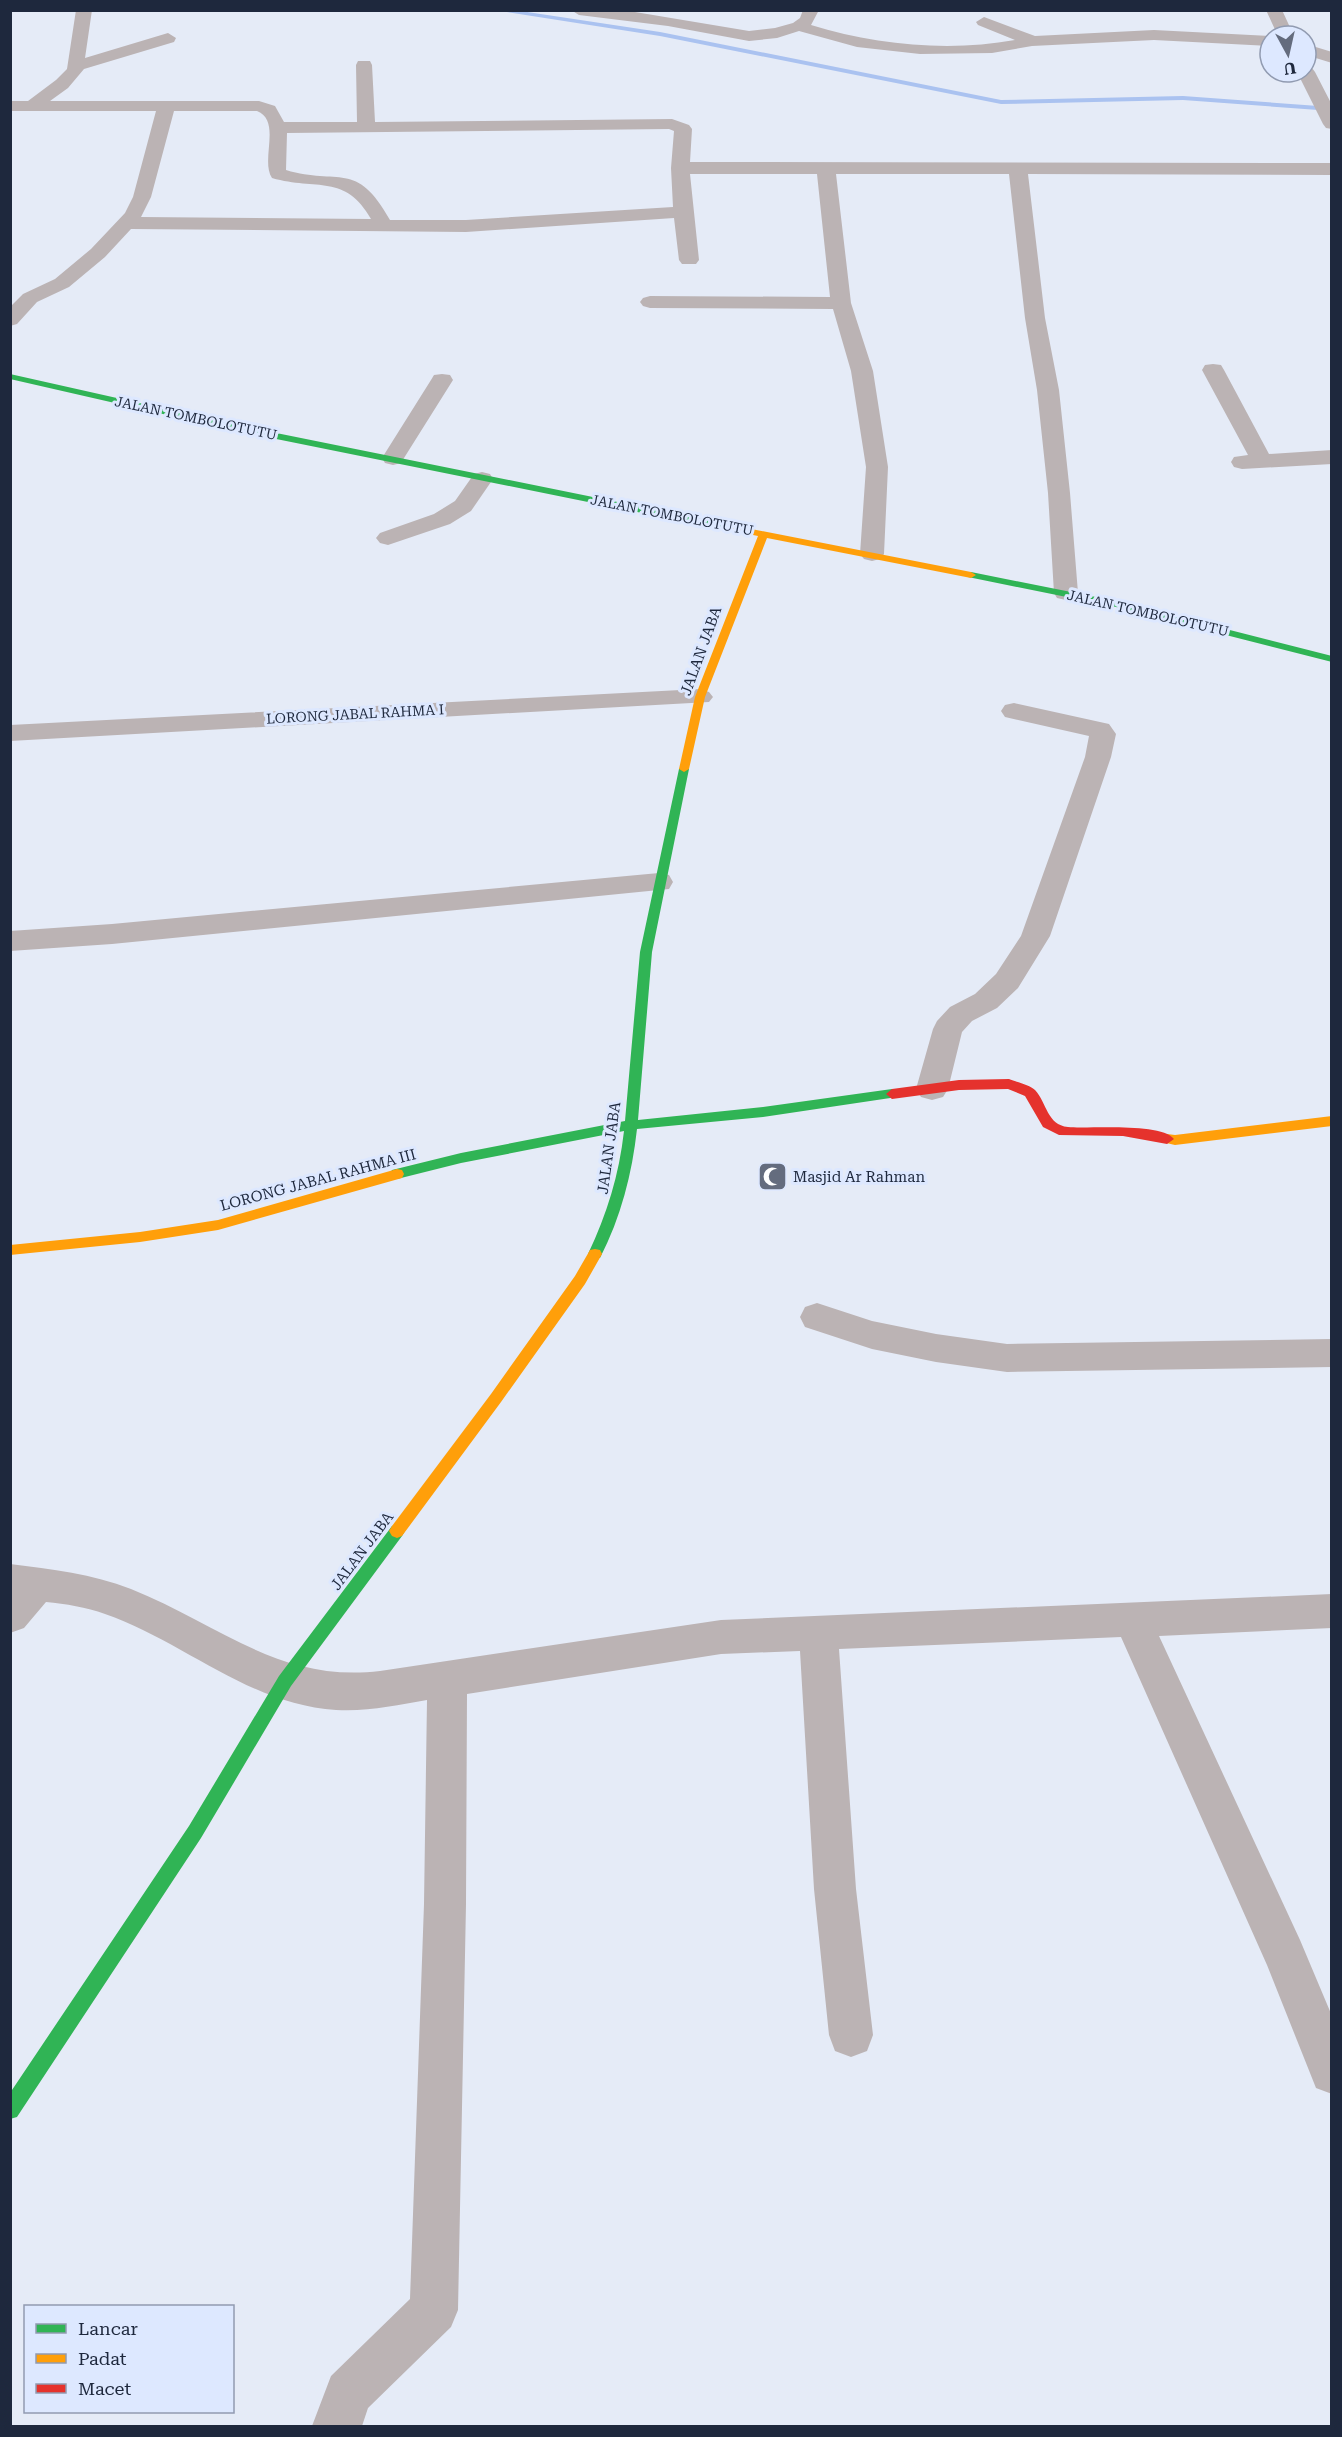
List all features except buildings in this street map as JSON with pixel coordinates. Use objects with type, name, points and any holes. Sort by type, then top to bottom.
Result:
[{"type":"street","points":[[33,105],[62,84],[78,65],[84,10]]},
{"type":"street","points":[[579,10],[668,21],[748,36],[777,33],[799,27],[807,20],[811,10]]},
{"type":"street","points":[[1274,10],[1280,24]]},
{"type":"street","points":[[991,24],[1033,41]]},
{"type":"street","points":[[799,27],[857,42],[946,49],[1010,46],[1033,41],[1154,35],[1258,40]]},
{"type":"street","points":[[78,65],[136,50],[168,38]]},
{"type":"street","points":[[364,65],[366,126]]},
{"type":"street","points":[[1313,84],[1332,124]]},
{"type":"street","points":[[10,106],[265,108],[269,110],[278,126],[277,171],[279,174],[273,224]]},
{"type":"street","points":[[10,320],[30,298],[62,283],[98,254],[137,209],[166,107]]},
{"type":"street","points":[[278,126],[292,128],[672,124],[683,129],[680,168],[689,260]]},
{"type":"street","points":[[680,168],[1332,169]]},
{"type":"street","points":[[1018,168],[1035,318],[1048,390],[1059,493],[1066,594]]},
{"type":"street","points":[[826,169],[841,303],[861,371],[877,467],[872,554]]},
{"type":"street","points":[[279,174],[333,182],[359,190],[384,225]]},
{"type":"street","points":[[126,223],[509,225],[683,212]]},
{"type":"street","points":[[650,302],[841,303]]},
{"type":"street","points":[[1213,370],[1252,461],[1332,456]]},
{"type":"street","name":"JALAN TOMBOLOTUTU","points":[[10,376],[237,428],[393,458],[482,479],[1066,594],[1172,617],[1332,659]]},
{"type":"street","points":[[393,458],[442,380]]},
{"type":"street","points":[[388,538],[442,519],[463,506],[482,479]]},
{"type":"street","name":"JALAN JABA","points":[[10,2110],[195,1833],[285,1682],[496,1398],[580,1281],[602,1242],[617,1205],[631,1125],[646,952],[700,697],[764,533]]},
{"type":"street","name":"LORONG JABAL RAHMA I","points":[[10,733],[700,697]]},
{"type":"street","points":[[932,1089],[948,1029],[961,1014],[986,1001],[1007,981],[1035,936],[1098,757],[1103,734],[1100,730],[1014,711]]},
{"type":"street","points":[[10,941],[147,931],[659,882]]},
{"type":"street","name":"LORONG JABAL RAHMA III","points":[[10,1250],[154,1236],[216,1225],[261,1215],[349,1187],[460,1158],[631,1125],[774,1110],[932,1089],[1009,1084],[1019,1086],[1030,1093],[1048,1124],[1064,1132],[1123,1131],[1175,1140],[1332,1121]]},
{"type":"street","points":[[817,1317],[872,1335],[936,1348],[1007,1358],[1332,1353]]},
{"type":"street","points":[[10,1616],[24,1583],[80,1590],[117,1601],[285,1682],[322,1690],[341,1691],[447,1679],[631,1649],[709,1639],[818,1632],[1332,1611]]},
{"type":"street","points":[[1132,1619],[1285,1955],[1332,2072]]},
{"type":"street","points":[[818,1632],[835,1889],[851,2036]]},
{"type":"street","points":[[338,2427],[348,2393],[434,2310],[445,1904],[447,1679]]},
{"type":"waterway","points":[[497,10],[660,34],[1001,102],[1183,98],[1332,109]]},
{"type":"traffic: fast","points":[[10,376],[237,428],[736,529]]},
{"type":"traffic: fast","points":[[971,575],[1116,604],[1332,659]]},
{"type":"traffic: fast","points":[[595,1254],[610,1221],[629,1147],[646,952],[684,769]]},
{"type":"traffic: fast","points":[[397,1174],[461,1158],[631,1125],[763,1112],[892,1094]]},
{"type":"traffic: fast","points":[[10,2110],[195,1832],[285,1681],[397,1531]]},
{"type":"traffic: slow","points":[[736,529],[971,575]]},
{"type":"traffic: slow","points":[[684,769],[700,697],[764,533]]},
{"type":"traffic: slow","points":[[1167,1139],[1175,1140],[1332,1121]]},
{"type":"traffic: slow","points":[[10,1250],[140,1237],[218,1225],[397,1174]]},
{"type":"traffic: slow","points":[[397,1531],[496,1398],[580,1280],[595,1254]]},
{"type":"traffic: jam","points":[[892,1094],[959,1085],[1009,1084],[1030,1093],[1048,1124],[1064,1132],[1123,1131],[1167,1139]]},
{"type":"place","name":"Masjid Ar Rahman","points":[[772,1177]]}]
